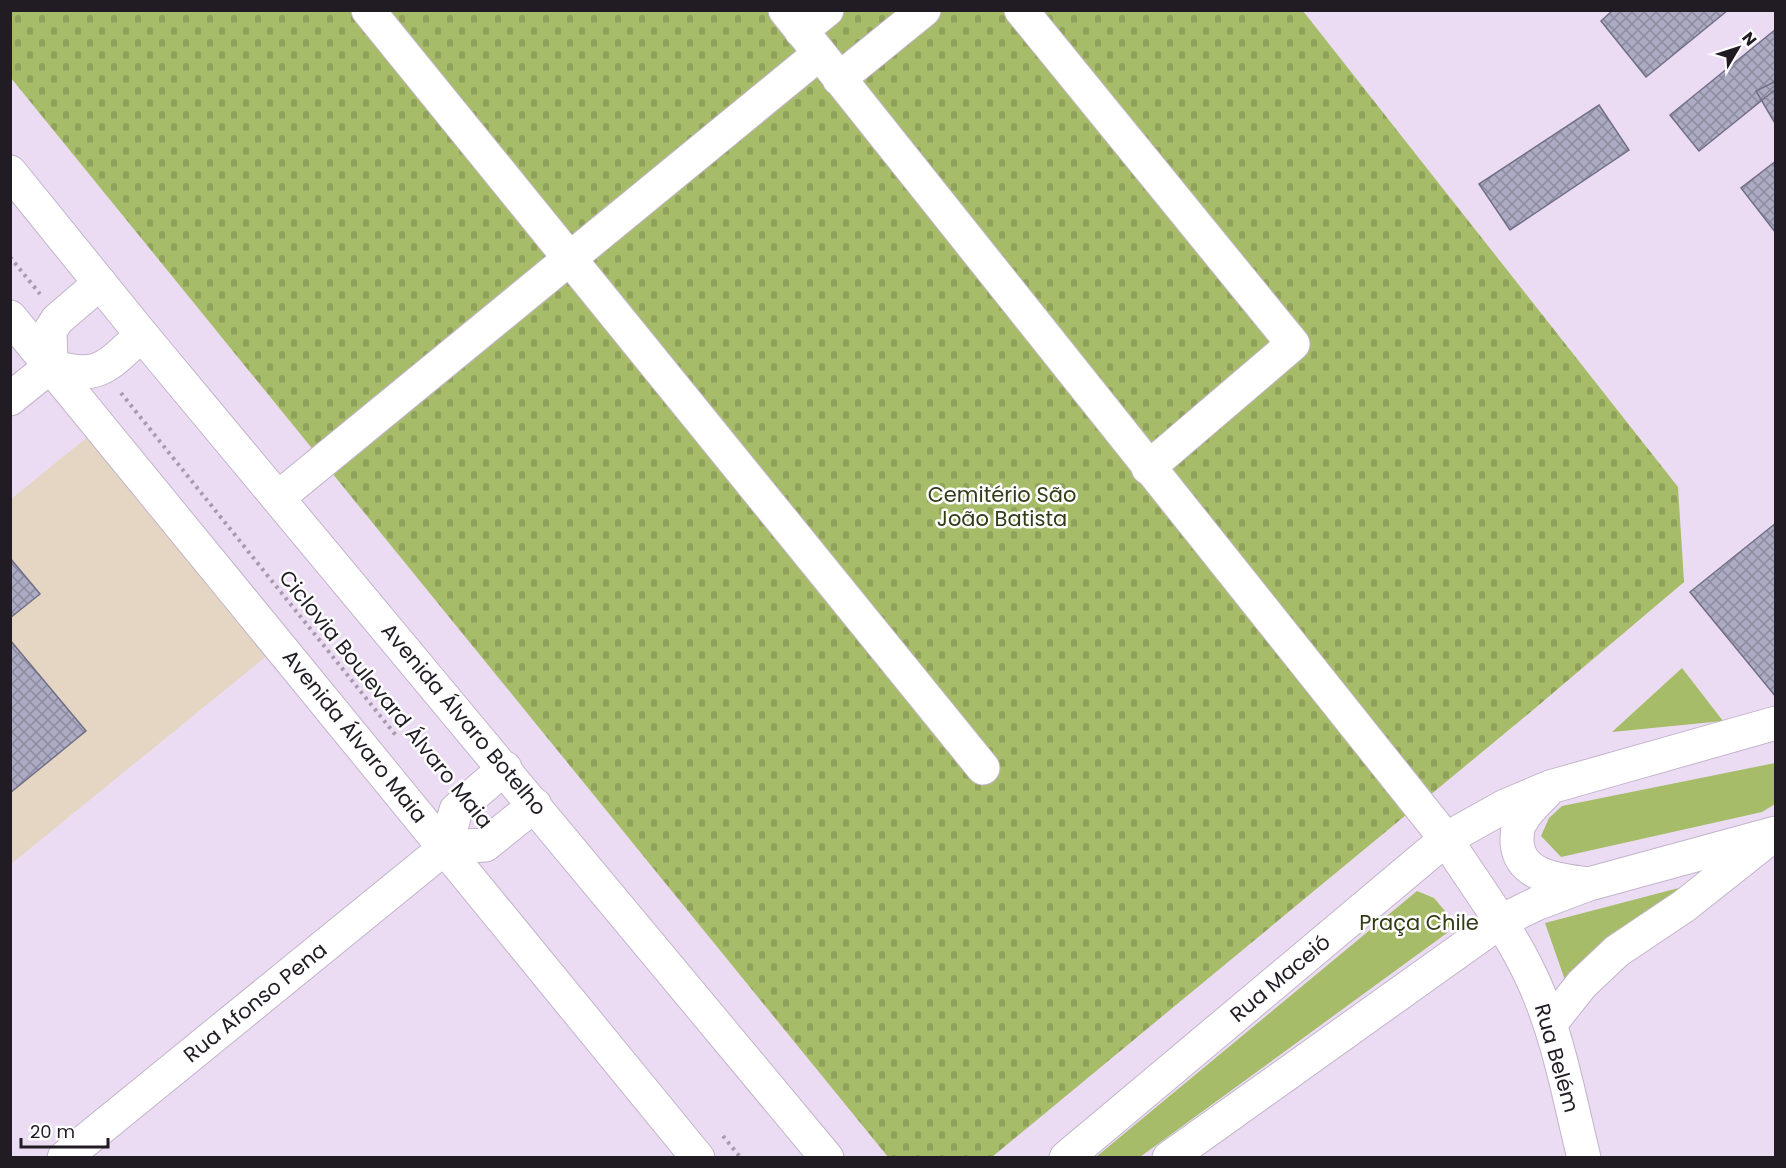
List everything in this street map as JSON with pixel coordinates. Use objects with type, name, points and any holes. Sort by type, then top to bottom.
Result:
[{"type":"main road","points":[[368,10],[983,768]]},
{"type":"main road","points":[[279,497],[570,258],[801,32],[827,10]]},
{"type":"main road","points":[[839,79],[924,10]]},
{"type":"main road","points":[[1021,10],[1293,344],[1148,468]]},
{"type":"main road","name":"Rua Belém","points":[[801,32],[1446,839],[1501,921],[1531,976],[1551,1023],[1584,1158]]},
{"type":"main road","points":[[10,172],[100,283],[59,317],[50,332],[51,366]]},
{"type":"main road","name":"Avenida Álvaro Botelho","points":[[100,283],[827,1158]]},
{"type":"main road","name":"Avenida Álvaro Maia","points":[[10,316],[698,1158]]},
{"type":"main road","points":[[51,366],[84,374],[101,369],[142,334]]},
{"type":"main road","points":[[10,399],[51,366]]},
{"type":"main road","name":"Rua Maceió","points":[[1066,1158],[1446,839],[1505,806],[1550,787],[1776,723]]},
{"type":"main road","points":[[505,768],[456,810],[446,848],[485,845],[536,805]]},
{"type":"main road","points":[[1550,787],[1521,821],[1517,834],[1518,852],[1530,868],[1545,877],[1588,884]]},
{"type":"main road","points":[[1169,1158],[1501,921],[1536,904],[1588,884],[1773,835]]},
{"type":"main road","points":[[1551,1023],[1582,984],[1617,951],[1684,906],[1773,835]]},
{"type":"main road","name":"Rua Afonso Pena","points":[[64,1158],[446,848]]},
{"type":"path","points":[[10,257],[59,317]]},
{"type":"path","name":"Ciclovia Boulevard Álvaro Maia","points":[[101,369],[405,747]]},
{"type":"path","points":[[718,1130],[741,1158]]},
{"type":"shaded area","points":[[90,435],[268,655],[11,864],[11,499]]},
{"type":"green space","name":"Cemitério São João Batista","points":[[10,11],[1303,11],[1678,487],[1684,582],[1527,715],[992,1157],[888,1157],[11,78]]},
{"type":"green space","points":[[1682,668],[1723,721],[1612,732]]},
{"type":"green space","points":[[1775,763],[1775,804],[1762,812],[1561,857],[1541,836],[1549,818],[1562,806]]},
{"type":"green space","points":[[1694,884],[1566,983],[1545,923]]},
{"type":"green space","name":"Praça Chile","points":[[1417,891],[1434,898],[1451,918],[1447,933],[1140,1157],[1096,1157]]},
{"type":"building","points":[[1613,10],[1728,10],[1646,77],[1601,21]]},
{"type":"building","points":[[1776,29],[1776,89],[1699,151],[1670,115]]},
{"type":"building","points":[[1776,81],[1776,125],[1756,91]]},
{"type":"building","points":[[1599,105],[1629,150],[1510,230],[1479,184]]},
{"type":"building","points":[[1776,161],[1776,233],[1741,188]]},
{"type":"building","points":[[1776,523],[1776,697],[1690,592]]},
{"type":"building","points":[[10,558],[40,594],[10,618]]},
{"type":"building","points":[[10,640],[86,731],[10,793]]}]
